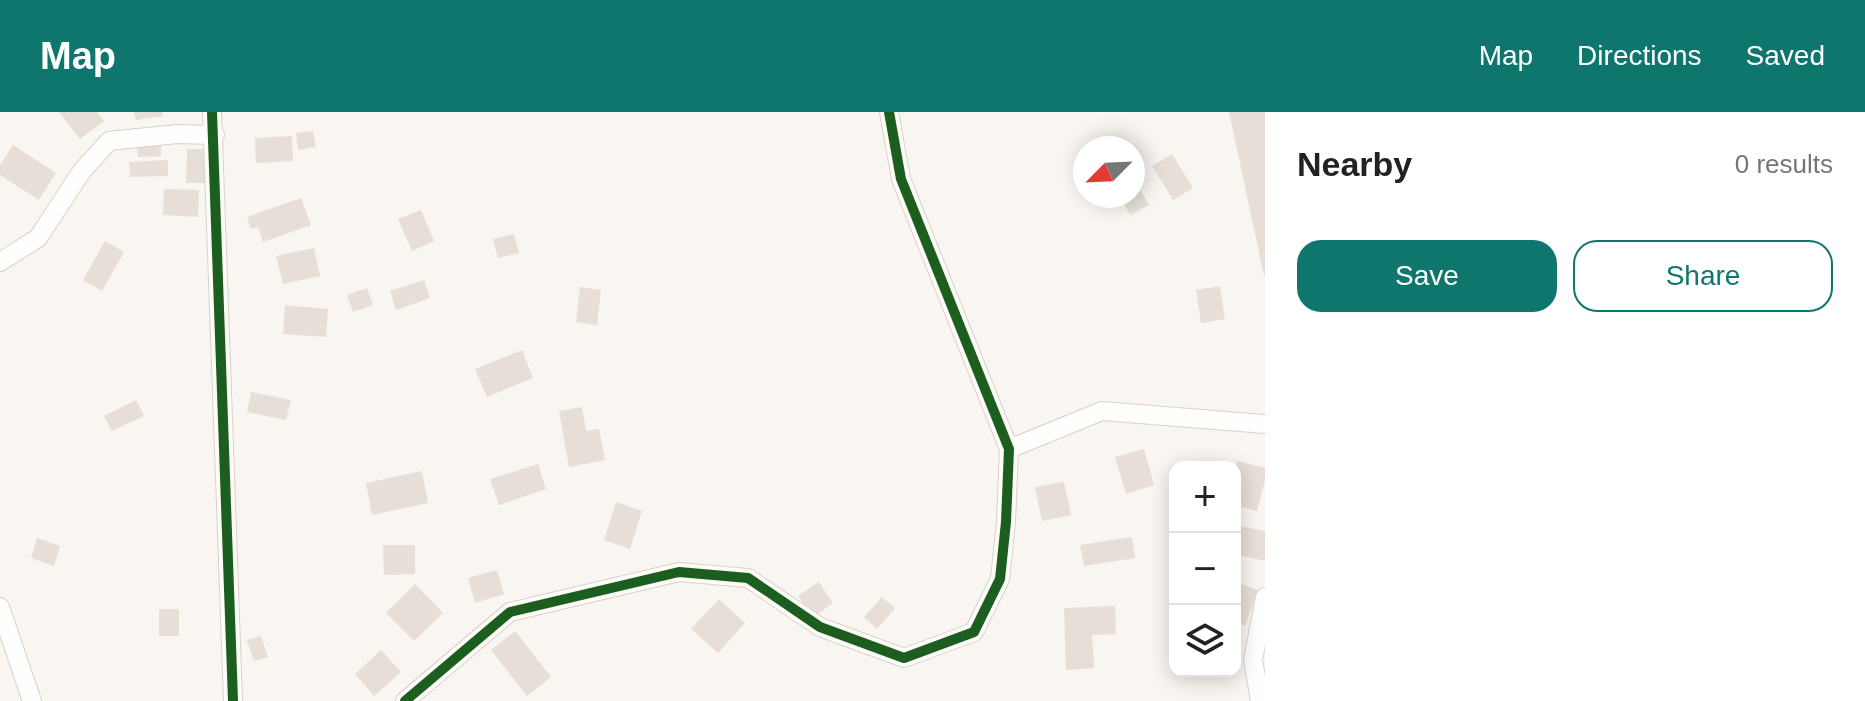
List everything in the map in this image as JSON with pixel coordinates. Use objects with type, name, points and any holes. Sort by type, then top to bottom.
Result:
[{"type":"street","points":[[212,112],[233,701]]},
{"type":"street","points":[[405,701],[510,612],[679,572],[748,578],[820,627],[904,658],[974,632],[1000,579],[1009,449],[901,179],[889,112]]},
{"type":"street","points":[[0,262],[38,238],[82,171],[109,141],[177,134],[215,135]]},
{"type":"street","points":[[1009,449],[1102,411],[1265,424]]},
{"type":"street","points":[[1260,701],[1253,660],[1265,597]]},
{"type":"street","points":[[0,607],[32,701]]},
{"type":"building","points":[[59,112],[97,112],[104,121],[80,139]]},
{"type":"building","points":[[134,112],[162,112],[163,116],[136,120]]},
{"type":"building","points":[[1229,112],[1265,112],[1265,276],[1264,276]]},
{"type":"building","points":[[313,131],[316,147],[298,150],[296,133]]},
{"type":"building","points":[[292,136],[293,161],[256,163],[255,138]]},
{"type":"building","points":[[161,144],[161,156],[138,157],[137,145]]},
{"type":"building","points":[[13,145],[56,173],[39,200],[0,175],[0,165]]},
{"type":"building","points":[[187,149],[206,149],[205,183],[186,183]]},
{"type":"building","points":[[1172,154],[1193,188],[1173,200],[1152,166]]},
{"type":"building","points":[[168,160],[168,176],[130,177],[129,162]]},
{"type":"building","points":[[164,189],[199,190],[198,217],[163,215]]},
{"type":"building","points":[[301,198],[311,225],[263,242],[258,227],[251,229],[247,217]]},
{"type":"building","points":[[1126,208],[1143,208],[1130,215]]},
{"type":"building","points":[[421,210],[434,241],[412,251],[398,219]]},
{"type":"building","points":[[514,234],[519,253],[498,258],[493,239]]},
{"type":"building","points":[[105,241],[124,252],[102,291],[83,280]]},
{"type":"building","points":[[314,248],[320,276],[283,284],[276,256]]},
{"type":"building","points":[[424,280],[430,298],[396,310],[390,291]]},
{"type":"building","points":[[1220,286],[1225,319],[1201,323],[1196,290]]},
{"type":"building","points":[[580,287],[601,290],[597,325],[576,322]]},
{"type":"building","points":[[367,288],[373,305],[353,312],[347,295]]},
{"type":"building","points":[[285,305],[328,309],[326,337],[283,334]]},
{"type":"building","points":[[522,350],[533,378],[487,397],[475,369]]},
{"type":"building","points":[[251,392],[291,400],[286,420],[247,412]]},
{"type":"building","points":[[136,400],[144,416],[112,431],[104,416]]},
{"type":"building","points":[[582,407],[586,431],[599,429],[605,460],[569,467],[559,411]]},
{"type":"building","points":[[1144,449],[1154,485],[1126,494],[1115,457]]},
{"type":"building","points":[[1241,462],[1265,468],[1257,511],[1241,507]]},
{"type":"building","points":[[538,464],[546,489],[499,505],[490,479]]},
{"type":"building","points":[[422,471],[428,503],[372,515],[366,483]]},
{"type":"building","points":[[1064,482],[1071,515],[1042,521],[1035,487]]},
{"type":"building","points":[[616,502],[642,511],[630,549],[604,540]]},
{"type":"building","points":[[1241,526],[1265,531],[1265,561],[1241,555]]},
{"type":"building","points":[[1132,537],[1135,558],[1084,566],[1080,545]]},
{"type":"building","points":[[37,538],[60,546],[54,566],[31,558]]},
{"type":"building","points":[[383,545],[415,545],[415,574],[384,575]]},
{"type":"building","points":[[497,570],[504,594],[475,603],[468,578]]},
{"type":"building","points":[[819,582],[833,603],[812,618],[798,596]]},
{"type":"building","points":[[415,584],[443,613],[414,641],[386,613]]},
{"type":"building","points":[[1241,584],[1258,590],[1245,626],[1241,624]]},
{"type":"building","points":[[882,597],[895,608],[877,629],[864,617]]},
{"type":"building","points":[[719,599],[745,623],[718,653],[691,629]]},
{"type":"building","points":[[1115,606],[1116,634],[1092,635],[1094,668],[1066,670],[1064,608]]},
{"type":"building","points":[[159,609],[179,609],[179,636],[159,636]]},
{"type":"building","points":[[515,631],[551,677],[527,696],[491,650]]},
{"type":"building","points":[[261,636],[268,657],[254,661],[247,640]]},
{"type":"building","points":[[381,650],[401,672],[374,696],[355,674]]},
{"type":"cycle path","points":[[212,112],[233,701]]},
{"type":"cycle path","points":[[405,701],[510,612],[679,572],[748,578],[820,627],[904,658],[974,632],[1000,579],[1009,449],[901,179],[889,112]]}]
